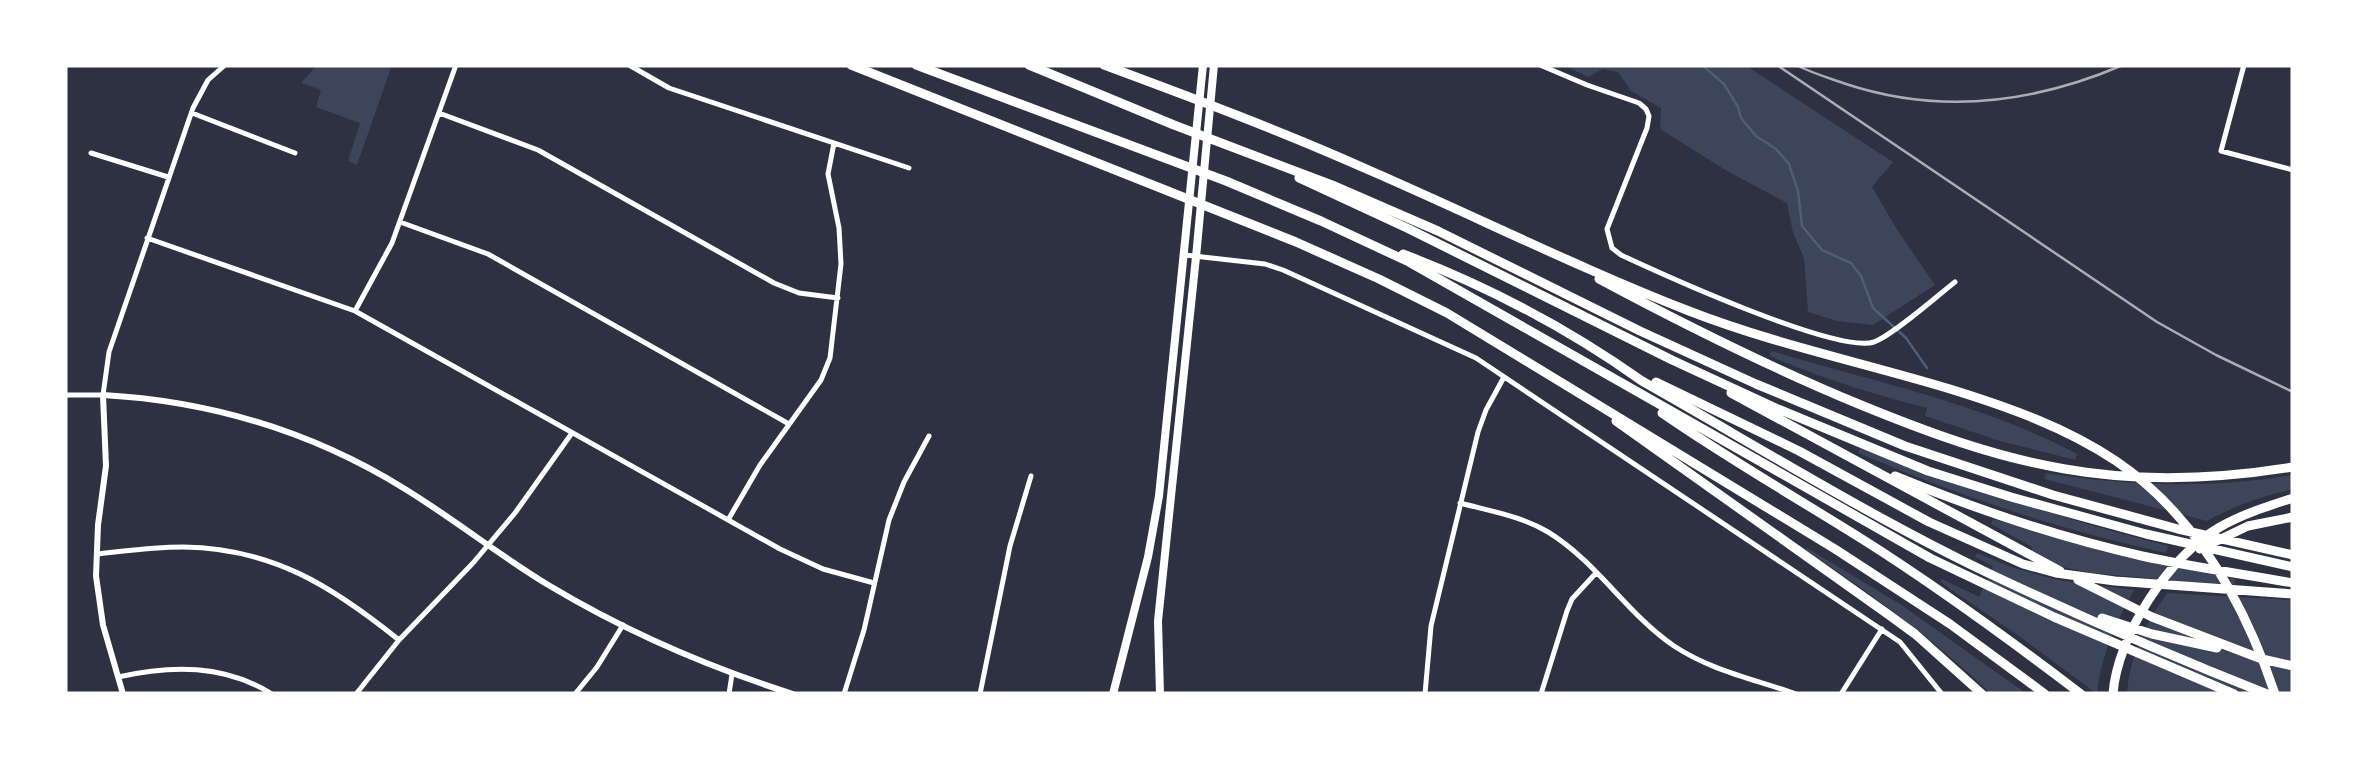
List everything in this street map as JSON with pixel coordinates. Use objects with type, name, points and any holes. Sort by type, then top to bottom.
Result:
[{"type":"highway","points":[[851,65],[1296,242],[1447,313],[1892,586],[2045,694]]},
{"type":"highway","points":[[916,65],[1226,181],[1473,283],[1622,366],[1814,459],[1929,522],[2023,564],[2115,582],[2293,594]]},
{"type":"highway","points":[[1030,65],[1438,231],[1739,377],[1905,446],[2053,495],[2293,556]]},
{"type":"highway","points":[[1104,65],[1369,170],[1691,312],[1962,393],[2026,414],[2083,440],[2151,489],[2215,564],[2252,631],[2276,694]]},
{"type":"highway","points":[[1228,146],[1672,360],[1928,471],[2146,534],[2293,567]]},
{"type":"highway","points":[[1322,221],[1409,262],[1982,585],[2234,694]]},
{"type":"highway","points":[[1553,254],[1687,326],[1780,370],[1912,426],[1997,454],[2068,470],[2144,476],[2210,476],[2293,467]]},
{"type":"highway","points":[[1672,360],[1841,454],[2152,617],[2260,658]]},
{"type":"highway","points":[[1622,366],[1806,476],[1990,573],[2267,694]]},
{"type":"highway","points":[[1549,373],[1915,634],[1982,694]]},
{"type":"highway","points":[[1610,377],[1717,451],[1930,584],[2080,694]]},
{"type":"highway","points":[[1841,454],[1930,491],[2062,534],[2144,556],[2293,583]]},
{"type":"highway","points":[[2112,694],[2129,632],[2145,604],[2192,548],[2216,529],[2249,512],[2293,498]]},
{"type":"highway","points":[[2168,576],[2200,548],[2262,522],[2293,517]]},
{"type":"highway","points":[[2050,601],[2152,634],[2293,666]]},
{"type":"main road","points":[[1113,694],[1156,515],[1203,65]]},
{"type":"main road","points":[[1160,694],[1158,621],[1214,65]]},
{"type":"street","points":[[123,694],[103,625],[96,576],[106,466],[103,395],[110,352],[168,177],[202,88],[225,65]]},
{"type":"street","points":[[355,311],[392,243],[456,65]]},
{"type":"street","points":[[629,65],[668,88],[909,168]]},
{"type":"street","points":[[1540,65],[1646,109],[1647,128],[1607,229],[1612,248],[1622,255],[1705,293],[1850,342],[1872,342],[1888,333],[1954,282]]},
{"type":"street","points":[[2244,65],[2221,150],[2293,170]]},
{"type":"street","points":[[192,113],[295,152]]},
{"type":"street","points":[[439,113],[538,150],[774,283],[799,293],[838,298]]},
{"type":"street","points":[[728,520],[760,465],[828,366],[841,243],[828,174],[834,143]]},
{"type":"street","points":[[91,152],[168,177]]},
{"type":"street","points":[[400,222],[488,254],[789,424]]},
{"type":"street","points":[[148,238],[355,311],[804,562],[874,582]]},
{"type":"street","points":[[1185,256],[1264,264],[1283,270],[1462,350],[1882,630],[1906,648],[1942,694]]},
{"type":"street","points":[[1425,694],[1431,626],[1460,503],[1478,432],[1504,377]]},
{"type":"street","points":[[65,395],[172,402],[223,412],[305,438],[374,470],[552,588],[622,626],[732,674],[793,694]]},
{"type":"street","points":[[356,694],[399,640],[488,546],[572,433]]},
{"type":"street","points":[[844,694],[896,500],[929,436]]},
{"type":"street","points":[[980,694],[1010,546],[1031,476]]},
{"type":"street","points":[[1460,503],[1531,524],[1562,542],[1637,616],[1674,646],[1712,667],[1796,694]]},
{"type":"street","points":[[96,554],[199,548],[264,560],[294,570],[344,597],[399,640]]},
{"type":"street","points":[[1541,694],[1566,611],[1596,573]]},
{"type":"street","points":[[575,694],[598,667],[622,626]]},
{"type":"street","points":[[1841,694],[1882,630]]},
{"type":"street","points":[[118,677],[166,668],[194,668],[248,681],[272,694]]},
{"type":"street","points":[[728,694],[732,674]]},
{"type":"shaded area","points":[[317,65],[392,65],[357,165],[348,161],[360,123],[316,107],[321,90],[301,83]]},
{"type":"shaded area","points":[[1564,65],[1745,65],[1893,162],[1872,187],[1935,285],[1873,325],[1837,321],[1808,312],[1804,258],[1793,233],[1787,203],[1660,129],[1661,108],[1631,91],[1618,72],[1603,69],[1588,77]]},
{"type":"shaded area","points":[[1771,351],[2003,421],[2077,454],[2075,460],[1925,416],[1927,408],[1808,371],[1770,356]]},
{"type":"shaded area","points":[[1860,448],[2013,502],[2168,546],[2166,553],[2049,523],[1934,484],[1858,453]]},
{"type":"shaded area","points":[[2046,473],[2170,484],[2293,475],[2293,489],[2248,502],[2207,521],[2044,479]]},
{"type":"shaded area","points":[[1993,519],[2108,553],[2235,579],[2234,586],[2091,573],[2030,560],[2032,547],[1991,524]]},
{"type":"shaded area","points":[[1807,548],[1900,604],[2027,694],[1991,694],[1925,636]]},
{"type":"shaded area","points":[[1977,553],[2058,580],[2134,590],[2110,640],[2097,694],[1940,582],[1942,579],[1979,597],[1993,566],[1975,557]]},
{"type":"shaded area","points":[[2167,593],[2293,600],[2293,694],[2127,694],[2140,641]]},
{"type":"waterway","points":[[1702,65],[1724,84],[1741,118],[1756,136],[1776,149],[1789,164],[1798,191],[1802,226],[1822,250],[1851,263],[1861,276],[1873,308],[1906,338],[1927,368]]},
{"type":"railway","points":[[1777,65],[2157,322],[2293,392]]},
{"type":"railway","points":[[1796,65],[1881,94],[1951,102],[2021,96],[2123,65]]}]
